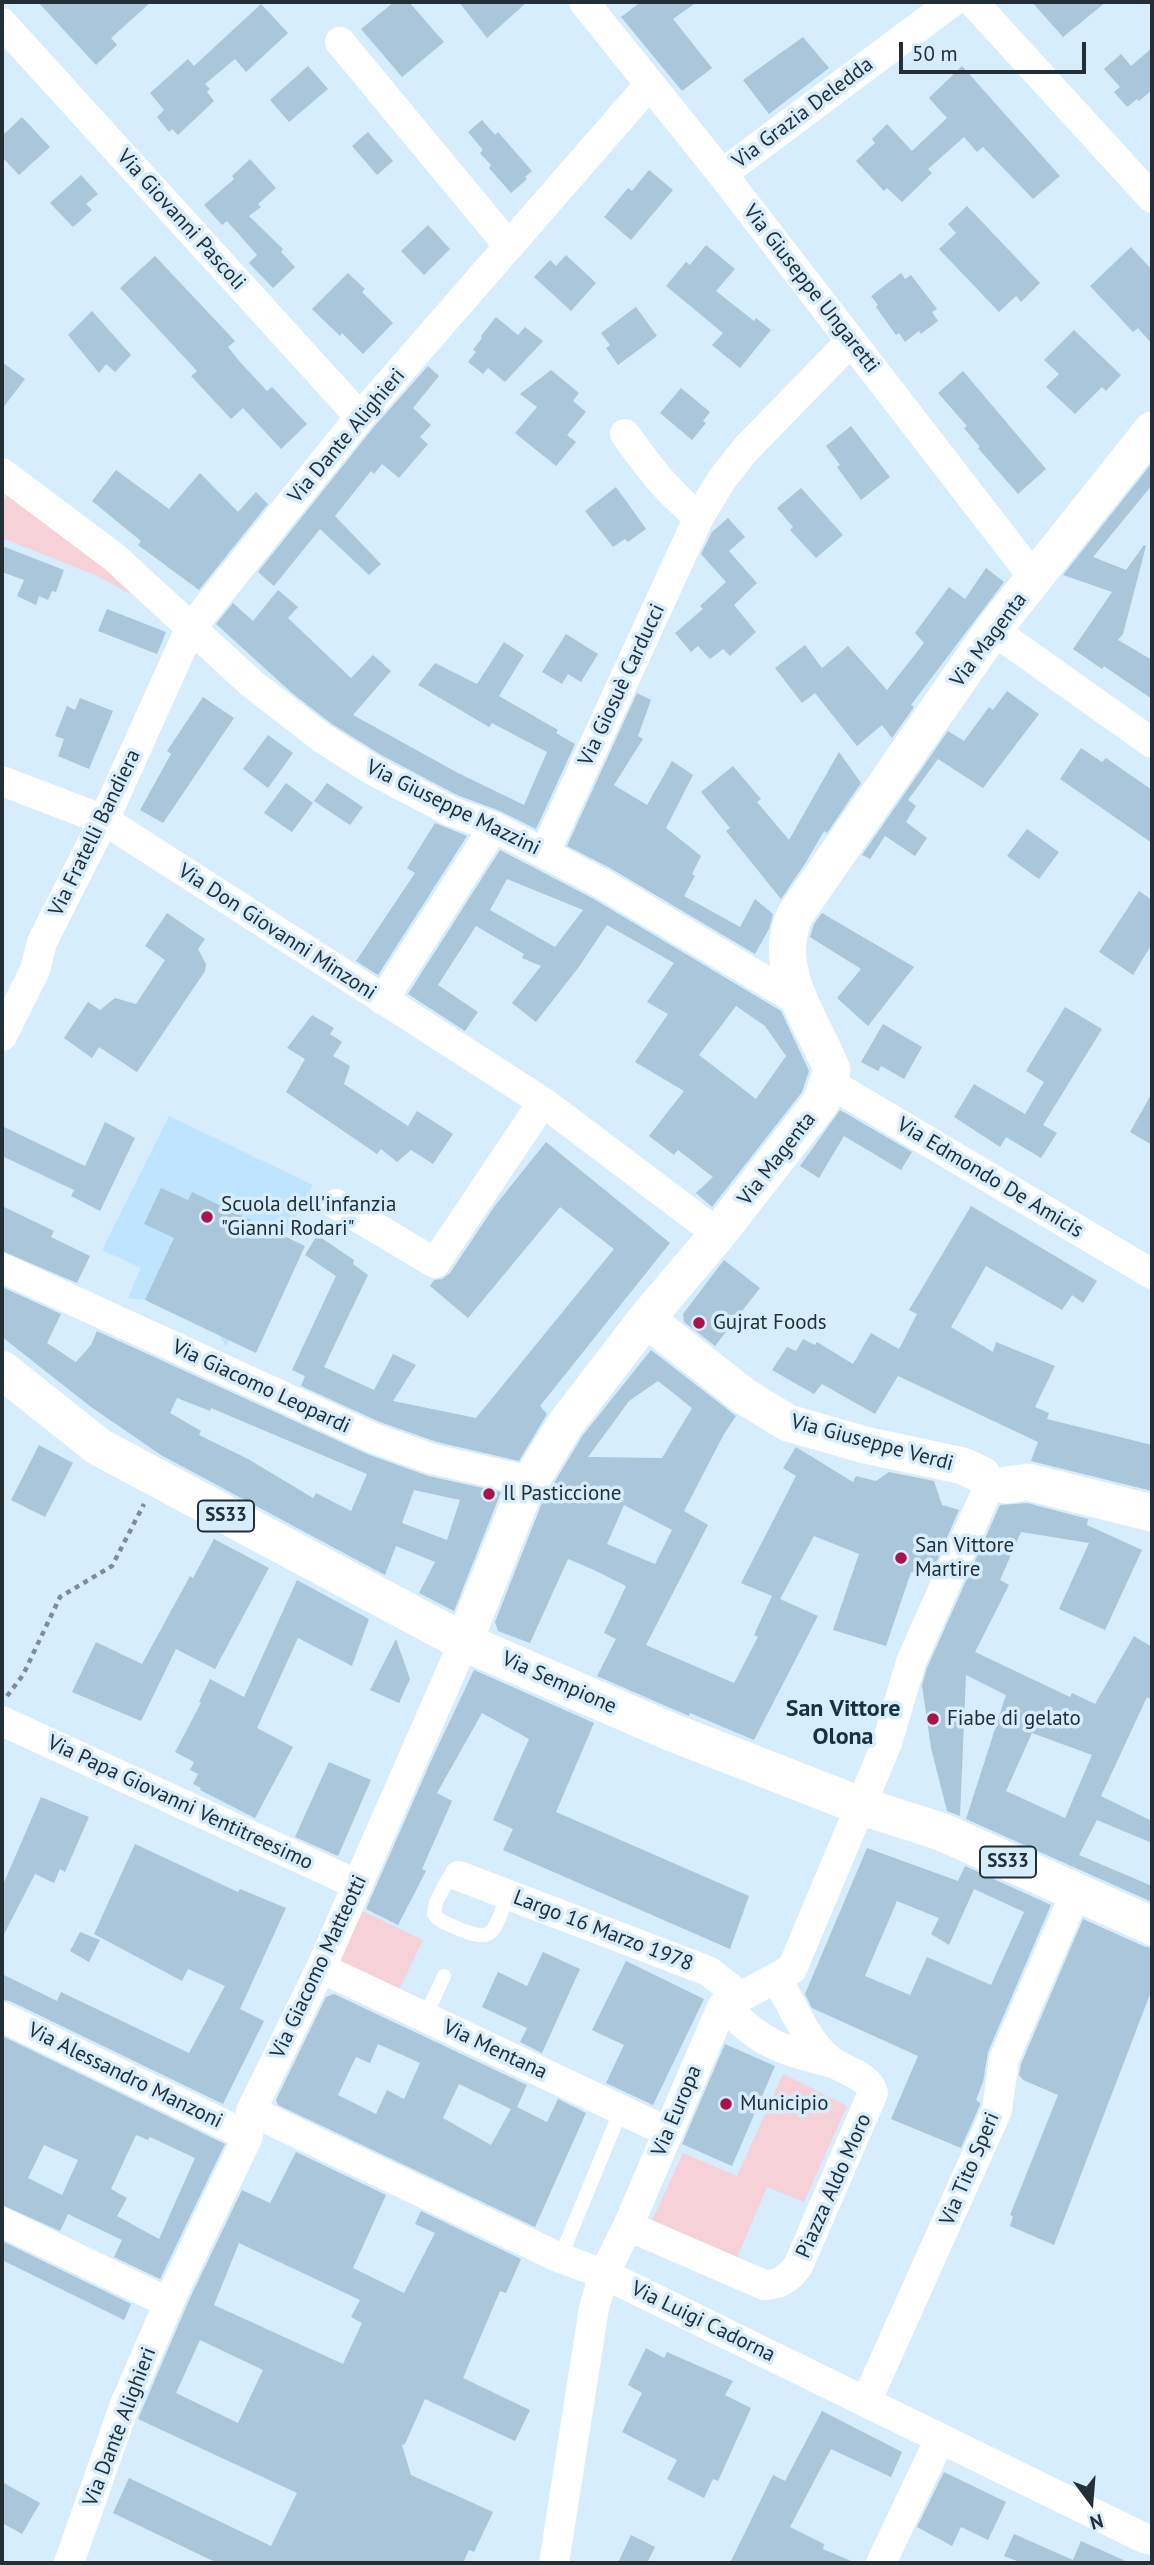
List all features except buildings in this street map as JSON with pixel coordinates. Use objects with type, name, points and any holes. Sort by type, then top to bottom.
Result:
[{"type":"main road","name":"Via Sempione","points":[[2,1370],[99,1447],[464,1642],[671,1732],[861,1806],[942,1832],[1152,1926]]},
{"type":"street","name":"Via Giuseppe Ungaretti","points":[[584,2],[722,174],[1035,579]]},
{"type":"street","name":"Via Grazia Deledda","points":[[722,174],[951,2]]},
{"type":"street","points":[[973,2],[1152,198]]},
{"type":"street","name":"Via Giovanni Pascoli","points":[[2,23],[360,417]]},
{"type":"street","points":[[340,42],[509,246]]},
{"type":"street","name":"Via Dante Alighieri","points":[[190,629],[360,417],[649,85]]},
{"type":"street","name":"Via Giosuè Carducci","points":[[545,852],[699,517],[722,479],[746,449],[851,341]]},
{"type":"street","name":"Via Magenta","points":[[464,1642],[530,1481],[565,1423],[821,1102],[832,1070],[799,1001],[789,973],[786,945],[795,915],[993,630],[1152,430]]},
{"type":"street","points":[[625,434],[657,479],[675,499],[699,517]]},
{"type":"street","name":"Via Giuseppe Mazzini","points":[[2,475],[114,557],[251,683],[322,737],[363,764],[450,811],[494,827],[545,852],[799,1001]]},
{"type":"street","name":"Via Fratelli Bandiera","points":[[2,1037],[35,970],[42,942],[104,820],[190,629]]},
{"type":"street","points":[[993,630],[1152,743]]},
{"type":"street","name":"Via Don Giovanni Minzoni","points":[[2,781],[104,820],[542,1102],[718,1234]]},
{"type":"street","points":[[383,1000],[494,827]]},
{"type":"street","name":"Via Edmondo De Amicis","points":[[828,1082],[1152,1274]]},
{"type":"street","points":[[336,1204],[435,1263],[542,1102]]},
{"type":"street","name":"Via Giacomo Leopardi","points":[[2,1268],[373,1438],[432,1459],[530,1481]]},
{"type":"street","name":"Via Giuseppe Verdi","points":[[646,1319],[744,1396],[788,1423],[865,1445],[1152,1513]]},
{"type":"street","points":[[731,2002],[792,1969],[887,1743],[911,1662],[995,1475]]},
{"type":"street","name":"Via Giacomo Matteotti","points":[[172,2297],[321,1968],[464,1642]]},
{"type":"street","name":"Via Papa Giovanni Ventitreesimo","points":[[2,1721],[358,1885]]},
{"type":"street","name":"Largo 16 Marzo 1978","points":[[459,1876],[708,1971],[729,1987],[731,2002],[741,2024],[768,2042],[797,2054],[834,2063]]},
{"type":"street","name":"Via Tito Speri","points":[[866,2402],[997,2110],[1004,2059],[1076,1892]]},
{"type":"street","name":"Via Mentana","points":[[321,1968],[668,2132]]},
{"type":"street","points":[[776,1978],[817,2048],[834,2063]]},
{"type":"street","name":"Via Europa","points":[[554,2563],[594,2308],[604,2274],[628,2226],[722,2007],[731,2002]]},
{"type":"street","name":"Via Alessandro Manzoni","points":[[2,2017],[249,2124]]},
{"type":"street","name":"Piazza Aldo Moro","points":[[628,2226],[764,2285],[775,2285],[792,2274],[799,2266],[873,2093],[871,2085],[865,2080],[834,2063]]},
{"type":"street","name":"Via Luigi Cadorna","points":[[249,2124],[560,2258],[604,2274],[1152,2540]]},
{"type":"street","points":[[2,2222],[172,2297]]},
{"type":"street","name":"Via Dante Alighieri","points":[[69,2563],[124,2407],[172,2297]]},
{"type":"street","points":[[881,2563],[940,2439]]},
{"type":"lane","points":[[459,1876],[447,1879],[436,1902],[434,1914],[436,1918],[474,1936],[488,1935],[493,1929],[508,1895]]},
{"type":"lane","points":[[425,2017],[444,1976]]},
{"type":"lane","points":[[560,2258],[621,2110]]},
{"type":"path","points":[[2,1702],[23,1675],[60,1597],[112,1566],[157,1478]]},
{"type":"shaded area","points":[[8,495],[107,565],[134,592],[129,593],[97,576],[2,538],[2,501]]},
{"type":"shaded area","name":"Scuola dell'infanzia \"Gianni Rodari\"","points":[[169,1116],[313,1185],[226,1347],[220,1336],[146,1300],[128,1298],[141,1268],[102,1250]]},
{"type":"shaded area","points":[[362,1911],[423,1940],[396,1996],[337,1968]]},
{"type":"shaded area","points":[[783,2074],[847,2106],[804,2202],[767,2187],[737,2258],[652,2221],[683,2153],[737,2176]]},
{"type":"place","name":"Scuola dell'infanzia \"Gianni Rodari\"","points":[[207,1217]]},
{"type":"place","name":"Gujrat Foods","points":[[699,1323]]},
{"type":"place","name":"Il Pasticcione","points":[[489,1494]]},
{"type":"place","name":"San Vittore Martire","points":[[901,1558]]},
{"type":"place","name":"Fiabe di gelato","points":[[933,1719]]},
{"type":"place","name":"Municipio","points":[[726,2104]]},
{"type":"district","name":"San Vittore Olona","points":[[843,1723]]}]
